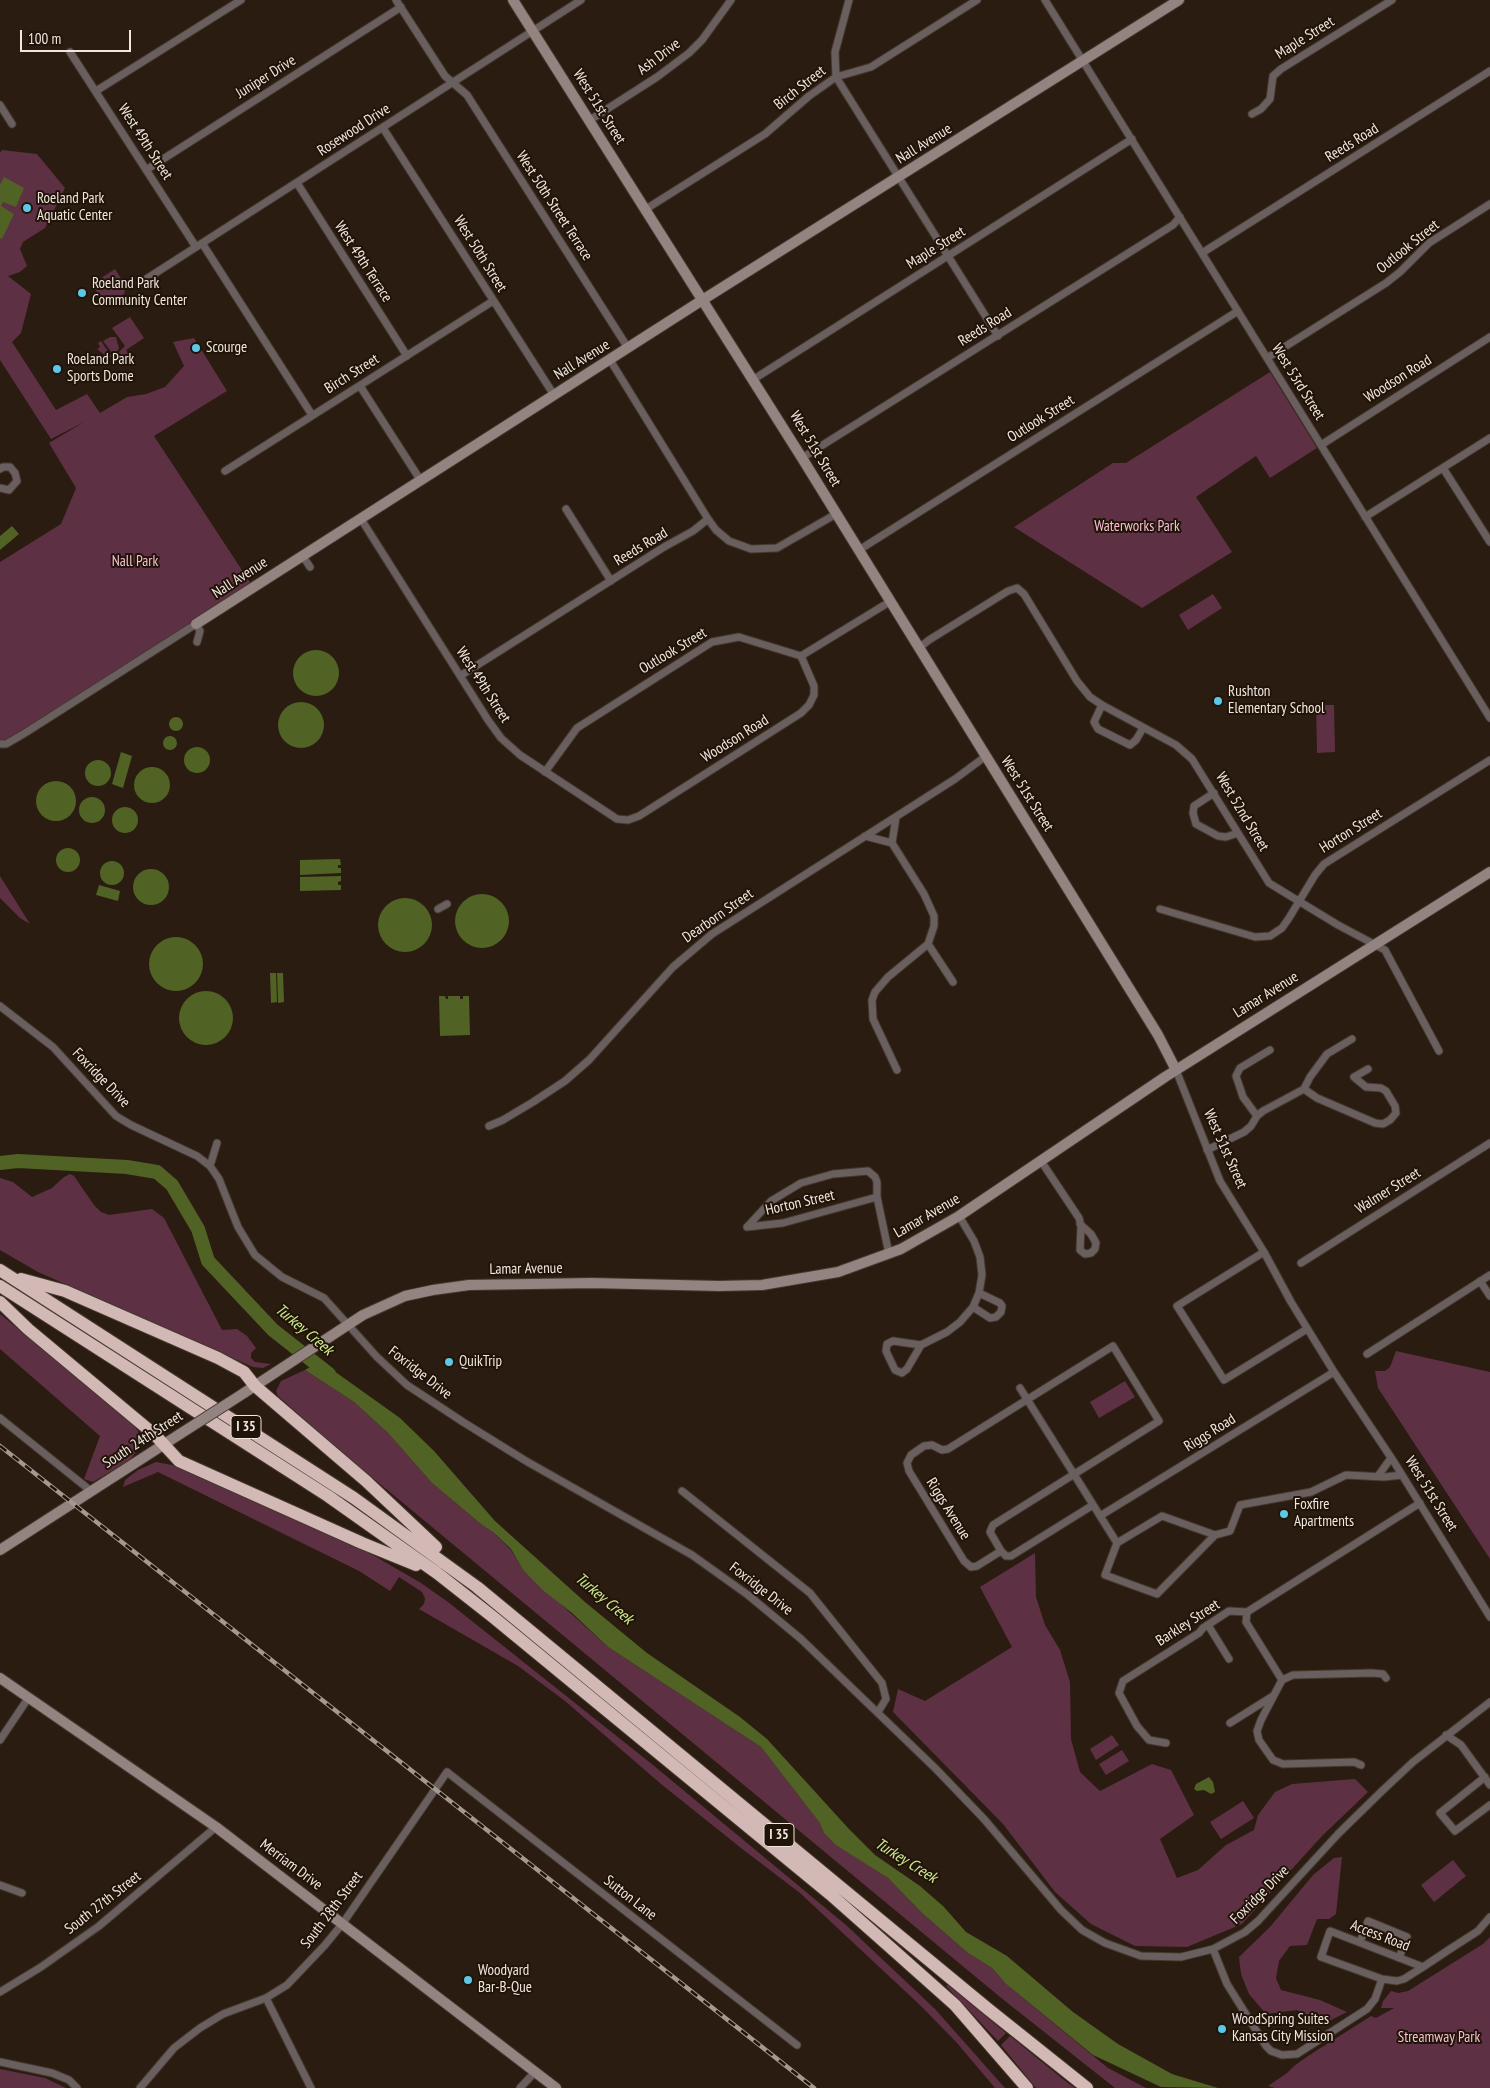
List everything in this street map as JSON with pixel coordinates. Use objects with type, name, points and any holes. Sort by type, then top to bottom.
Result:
[{"type":"highway","points":[[3,1277],[65,1291],[218,1358],[244,1372],[250,1390],[366,1481],[477,1587]]},
{"type":"highway","name":"I 35","points":[[3,1277],[328,1496],[437,1573],[830,1894],[955,2005],[1026,2088]]},
{"type":"highway","name":"I 35","points":[[3,1277],[354,1498],[477,1587],[988,2009],[1086,2086]]},
{"type":"highway","points":[[0,1302],[28,1330],[163,1444],[179,1461],[362,1543],[437,1573]]},
{"type":"street","points":[[96,91],[241,0]]},
{"type":"street","name":"West 50th Street Terrace","points":[[396,0],[445,76],[467,95],[628,348]]},
{"type":"street","name":"West 51st Street","points":[[513,0],[754,379],[1157,1033],[1176,1070],[1220,1181],[1264,1252],[1307,1329],[1420,1503],[1490,1617]]},
{"type":"street","name":"Rosewood Drive","points":[[140,283],[581,0]]},
{"type":"street","name":"Ash Drive","points":[[590,120],[658,77],[689,53],[707,33],[731,0]]},
{"type":"street","points":[[849,0],[835,52],[836,77],[998,336]]},
{"type":"street","name":"Birch Street","points":[[646,209],[765,134],[809,96],[836,77],[871,67],[977,0]]},
{"type":"street","name":"West 53rd Street","points":[[1045,0],[1490,718]]},
{"type":"street","name":"Nall Avenue","points":[[0,744],[6,744],[25,733],[704,299],[1179,0]]},
{"type":"street","name":"Maple Street","points":[[1252,114],[1261,109],[1270,99],[1273,76],[1392,0]]},
{"type":"street","name":"Juniper Drive","points":[[146,170],[401,8]]},
{"type":"street","name":"West 49th Street","points":[[70,52],[146,170],[199,245],[312,415]]},
{"type":"street","name":"Reeds Road","points":[[1202,253],[1490,72]]},
{"type":"street","points":[[0,105],[12,124]]},
{"type":"street","name":"West 50th Street","points":[[383,128],[554,396]]},
{"type":"street","name":"Maple Street","points":[[754,379],[1132,139]]},
{"type":"street","name":"West 49th Terrace","points":[[297,183],[407,356]]},
{"type":"street","name":"Outlook Street","points":[[1267,358],[1394,278],[1429,243],[1490,204]]},
{"type":"street","name":"Reeds Road","points":[[802,458],[1173,225],[1180,217]]},
{"type":"street","name":"Birch Street","points":[[225,471],[493,301]]},
{"type":"street","name":"Outlook Street","points":[[859,550],[1238,311]]},
{"type":"street","name":"Woodson Road","points":[[1321,445],[1490,338]]},
{"type":"street","points":[[610,360],[708,519],[716,530],[729,541],[743,548],[760,550],[786,545],[836,514]]},
{"type":"street","points":[[360,386],[421,481]]},
{"type":"street","points":[[1365,517],[1490,438]]},
{"type":"street","points":[[0,469],[10,467],[15,473],[17,481],[16,485],[9,490],[0,488]]},
{"type":"street","points":[[1443,468],[1490,542]]},
{"type":"street","points":[[566,509],[611,581]]},
{"type":"street","name":"West 49th Street","points":[[361,518],[501,738],[545,772],[610,816],[617,820],[628,820]]},
{"type":"street","name":"Reeds Road","points":[[460,676],[693,531],[708,519]]},
{"type":"street","points":[[302,555],[310,567]]},
{"type":"street","name":"West 52nd Street","points":[[920,648],[929,640],[1008,591],[1017,588],[1024,594],[1083,690],[1102,705],[1182,749],[1192,759],[1269,883],[1386,952],[1439,1051]]},
{"type":"street","points":[[801,656],[891,601]]},
{"type":"street","points":[[196,624],[200,631],[197,642]]},
{"type":"street","name":"Outlook Street","points":[[545,772],[577,728],[712,642],[739,637],[801,656]]},
{"type":"street","name":"Woodson Road","points":[[628,820],[648,810],[801,713],[809,705],[814,695],[814,686],[801,656]]},
{"type":"street","points":[[1102,705],[1094,722],[1098,729],[1126,745],[1130,745],[1136,740],[1143,728]]},
{"type":"street","name":"Dearborn Street","points":[[489,1126],[503,1120],[565,1081],[589,1060],[673,967],[712,934],[955,779],[986,756]]},
{"type":"street","name":"Horton Street","points":[[1160,909],[1262,937],[1270,936],[1282,928],[1324,864],[1490,760]]},
{"type":"street","points":[[1214,793],[1194,806],[1193,813],[1196,824],[1218,836],[1226,838],[1238,833]]},
{"type":"street","points":[[896,817],[892,843],[927,900],[934,916],[934,926],[928,944],[888,977],[875,992],[872,1000],[872,1019],[897,1070]]},
{"type":"street","points":[[865,836],[892,843]]},
{"type":"street","name":"Lamar Avenue","points":[[303,1354],[363,1315],[389,1302],[447,1287],[592,1283],[719,1286],[762,1285],[838,1272],[889,1254],[959,1216],[1176,1070],[1490,872]]},
{"type":"street","points":[[438,909],[447,904]]},
{"type":"street","points":[[928,944],[952,982]]},
{"type":"street","name":"Foxridge Drive","points":[[0,1006],[53,1047],[113,1113],[131,1125],[197,1156],[210,1166],[219,1179],[243,1238],[255,1255],[271,1270],[282,1277],[320,1295],[389,1369],[430,1401],[587,1497],[692,1555],[736,1586],[801,1639],[947,1780],[984,1819],[1061,1910],[1087,1934],[1113,1947],[1141,1956],[1181,1957],[1213,1949],[1231,1941],[1254,1926],[1371,1801],[1413,1762],[1490,1702]]},
{"type":"street","points":[[1207,1150],[1244,1132],[1251,1126],[1257,1116],[1304,1088],[1327,1054],[1352,1039]]},
{"type":"street","points":[[1257,1116],[1243,1097],[1236,1076],[1240,1068],[1270,1050]]},
{"type":"street","points":[[1304,1088],[1317,1098],[1375,1123],[1383,1124],[1396,1113],[1395,1106],[1386,1090],[1366,1087],[1354,1077],[1368,1069]]},
{"type":"street","points":[[210,1166],[217,1143]]},
{"type":"street","name":"Walmer Street","points":[[1301,1263],[1490,1143]]},
{"type":"street","points":[[1041,1161],[1076,1213],[1080,1224]]},
{"type":"street","name":"Horton Street","points":[[877,1197],[783,1223],[747,1227],[767,1205],[781,1194],[801,1183],[833,1174],[871,1172],[877,1182],[877,1197],[889,1254]]},
{"type":"street","points":[[921,1344],[893,1341],[887,1344],[886,1351],[895,1370],[901,1373],[906,1370],[921,1344],[957,1325],[973,1308],[979,1293],[982,1275],[980,1257],[974,1241],[959,1216]]},
{"type":"street","points":[[1264,1252],[1177,1306],[1224,1380],[1307,1329]]},
{"type":"street","points":[[1366,1354],[1490,1275]]},
{"type":"street","points":[[1480,1281],[1490,1296]]},
{"type":"street","points":[[973,1308],[992,1318],[998,1316],[1001,1312],[1002,1306],[1000,1303],[979,1293]]},
{"type":"street","points":[[1001,1551],[990,1532],[993,1525],[1160,1421],[1113,1346],[1027,1400]]},
{"type":"street","name":"South 24th Street","points":[[0,1550],[303,1354]]},
{"type":"street","name":"Riggs Road","points":[[1100,1516],[1334,1372]]},
{"type":"street","points":[[1020,1388],[1117,1543]]},
{"type":"street","name":"Riggs Avenue","points":[[1027,1400],[946,1450],[930,1444],[921,1447],[911,1455],[907,1464],[909,1471],[968,1565],[973,1568],[1001,1551],[1004,1556],[1010,1557],[1093,1505]]},
{"type":"street","points":[[0,1418],[91,1491]]},
{"type":"street","points":[[1378,1476],[1391,1458]]},
{"type":"street","points":[[1215,1535],[1162,1516],[1117,1543],[1105,1575],[1158,1594],[1215,1535],[1230,1531],[1240,1505],[1311,1492],[1346,1476],[1402,1475]]},
{"type":"street","name":"Foxridge Drive","points":[[682,1491],[810,1593],[882,1683],[886,1699],[878,1712]]},
{"type":"street","name":"Barkley Street","points":[[1166,1743],[1152,1741],[1142,1733],[1120,1696],[1120,1686],[1127,1678],[1229,1612],[1247,1612],[1420,1503]]},
{"type":"street","points":[[1247,1612],[1246,1622],[1282,1680]]},
{"type":"street","points":[[1208,1625],[1228,1659]]},
{"type":"street","points":[[1361,1765],[1354,1762],[1282,1764],[1276,1762],[1257,1735],[1259,1724],[1282,1680],[1291,1676],[1372,1672],[1383,1674],[1386,1678]]},
{"type":"street","name":"Merriam Drive","points":[[0,1678],[216,1828],[343,1923],[556,2088]]},
{"type":"street","points":[[1230,1723],[1274,1696]]},
{"type":"street","points":[[0,1740],[29,1697]]},
{"type":"street","points":[[1446,1735],[1461,1745],[1490,1785]]},
{"type":"street","name":"South 28th Street","points":[[140,2088],[174,2048],[200,2028],[223,2014],[266,1998],[286,1985],[326,1946],[447,1772]]},
{"type":"street","name":"Sutton Lane","points":[[447,1772],[796,2045]]},
{"type":"street","points":[[1484,1777],[1440,1813],[1455,1832],[1490,1805]]},
{"type":"street","name":"South 27th Street","points":[[0,1992],[99,1926],[216,1828]]},
{"type":"street","points":[[0,1885],[22,1893]]},
{"type":"street","name":"Access Road","points":[[1422,1967],[1330,1931],[1321,1957],[1382,1979],[1390,1981],[1401,1980],[1422,1967],[1481,1928],[1490,1917]]},
{"type":"street","points":[[1360,1942],[1368,1921],[1392,1930],[1407,1937],[1399,1958]]},
{"type":"street","points":[[1213,1949],[1227,1984],[1264,2044],[1271,2051],[1282,2056],[1297,2054],[1368,2009],[1375,1999],[1382,1979]]},
{"type":"street","points":[[266,1998],[311,2088]]},
{"type":"street","points":[[0,2062],[52,2073],[69,2080],[78,2088]]},
{"type":"street","points":[[520,2088],[535,2072]]},
{"type":"green space","name":"Nall Park","points":[[2,150],[37,154],[65,188],[45,228],[23,242],[20,249],[27,266],[20,272],[8,276],[31,294],[21,333],[12,342],[56,410],[87,394],[100,413],[127,397],[146,394],[165,387],[184,366],[173,342],[194,338],[227,391],[154,436],[253,587],[0,748],[0,562],[61,524],[76,488],[49,443],[84,422],[51,439],[0,360],[0,153]]},
{"type":"green space","points":[[115,269],[126,286],[124,294],[106,306],[92,284]]},
{"type":"green space","points":[[130,317],[144,338],[126,350],[129,355],[119,358],[107,357],[97,349],[100,347],[98,343],[101,341],[111,356],[118,353],[125,346],[112,328]]},
{"type":"green space","points":[[110,337],[116,337],[119,348],[113,354],[103,341]]},
{"type":"green space","name":"Waterworks Park","points":[[1270,372],[1317,448],[1270,478],[1256,456],[1196,497],[1232,552],[1142,608],[1014,527],[1113,463],[1126,463]]},
{"type":"green space","points":[[1213,594],[1222,608],[1188,630],[1179,615]]},
{"type":"green space","points":[[1316,705],[1334,705],[1335,752],[1317,753]]},
{"type":"green space","points":[[0,876],[30,924],[20,918],[0,898]]},
{"type":"green space","points":[[70,1174],[74,1176],[101,1212],[109,1215],[152,1209],[164,1218],[222,1330],[237,1329],[247,1336],[256,1348],[251,1353],[251,1358],[255,1362],[271,1364],[263,1368],[253,1367],[38,1272],[0,1250],[0,1178],[13,1182],[32,1197],[52,1188]]},
{"type":"green space","points":[[0,1314],[132,1423],[138,1431],[140,1443],[130,1460],[93,1482],[84,1479],[100,1436],[0,1349]]},
{"type":"green space","points":[[1396,1351],[1490,1372],[1490,1559],[1378,1388],[1375,1371],[1385,1371],[1390,1367]]},
{"type":"green space","points":[[305,1370],[354,1402],[388,1433],[432,1483],[493,1532],[511,1550],[523,1570],[608,1647],[761,1747],[819,1822],[824,1833],[836,1844],[888,1878],[922,1913],[968,1953],[992,1968],[1006,1984],[1108,2068],[1146,2088],[1115,2088],[1000,1997],[339,1450],[278,1396],[276,1391],[281,1381]]},
{"type":"green space","points":[[1125,1381],[1135,1397],[1099,1418],[1090,1402]]},
{"type":"green space","points":[[156,1462],[172,1465],[366,1551],[421,1583],[448,1602],[653,1765],[846,1925],[935,2009],[1005,2088],[995,2088],[957,2043],[921,2006],[800,1893],[661,1784],[565,1701],[518,1666],[419,1609],[424,1604],[425,1598],[422,1592],[399,1577],[390,1591],[359,1571],[158,1472],[123,1487],[125,1480],[138,1470]]},
{"type":"green space","points":[[1035,1553],[1036,1597],[1045,1625],[1060,1650],[1070,1682],[1071,1739],[1080,1772],[1100,1791],[1152,1764],[1171,1770],[1194,1815],[1160,1839],[1177,1878],[1198,1870],[1226,1845],[1254,1830],[1258,1815],[1275,1792],[1292,1784],[1355,1779],[1368,1792],[1322,1836],[1242,1924],[1187,1947],[1135,1946],[1091,1924],[1055,1892],[1003,1824],[893,1712],[898,1689],[925,1701],[1012,1647],[980,1587]]},
{"type":"green space","points":[[1112,1735],[1119,1745],[1096,1760],[1090,1749]]},
{"type":"green space","points":[[1122,1750],[1129,1761],[1106,1775],[1099,1764]]},
{"type":"green space","points":[[1243,1801],[1254,1818],[1221,1839],[1210,1822]]},
{"type":"green space","points":[[1342,1857],[1336,1914],[1329,1919],[1317,1919],[1307,1945],[1290,1946],[1279,1961],[1276,1978],[1281,1990],[1320,2000],[1347,2012],[1325,2023],[1309,2018],[1297,2010],[1266,2014],[1249,1994],[1241,1974],[1239,1957],[1270,1927],[1313,1875],[1334,1858]]},
{"type":"green space","points":[[1453,1860],[1466,1876],[1434,1902],[1421,1885]]},
{"type":"green space","name":"Streamway Park","points":[[1490,1937],[1490,2088],[1275,2088],[1268,2086],[1308,2056],[1371,2016],[1376,2018],[1394,2008],[1381,2008],[1383,2001],[1391,1991],[1398,1993],[1408,1991],[1483,1944]]},
{"type":"green space","points":[[948,1985],[1006,2033],[998,2041],[946,1986]]},
{"type":"green space","points":[[1010,2036],[1075,2088],[1036,2088],[1001,2045]]},
{"type":"green space","points":[[0,2069],[45,2078],[66,2088],[0,2088]]},
{"type":"shaded area","points":[[4,177],[24,188],[16,207],[3,202],[1,206],[14,214],[2,239],[0,238],[0,185]]},
{"type":"shaded area","points":[[12,526],[19,534],[0,550],[0,536]]},
{"type":"shaded area","points":[[316,650],[329,654],[335,660],[339,673],[335,686],[329,692],[316,696],[303,692],[297,686],[293,673],[297,660],[303,654]]},
{"type":"shaded area","points":[[301,702],[314,706],[320,712],[324,725],[320,738],[314,744],[301,748],[288,744],[282,738],[278,725],[282,712],[288,706]]},
{"type":"shaded area","points":[[173,717],[179,717],[183,724],[179,731],[173,731],[169,727],[169,721]]},
{"type":"shaded area","points":[[167,736],[173,736],[177,743],[173,750],[167,750],[163,746],[163,740]]},
{"type":"shaded area","points":[[197,747],[206,751],[210,760],[206,769],[197,773],[188,769],[184,760],[188,751]]},
{"type":"shaded area","points":[[121,752],[132,756],[123,788],[112,784]]},
{"type":"shaded area","points":[[98,760],[107,764],[111,773],[107,782],[98,786],[89,782],[85,773],[89,764]]},
{"type":"shaded area","points":[[152,767],[165,772],[170,785],[165,798],[152,803],[139,798],[134,785],[139,772]]},
{"type":"shaded area","points":[[60,781],[67,784],[73,790],[76,801],[75,809],[67,818],[60,821],[52,821],[45,818],[37,809],[36,797],[39,790],[48,782]]},
{"type":"shaded area","points":[[92,797],[102,800],[105,810],[102,820],[92,823],[82,820],[79,810],[82,800]]},
{"type":"shaded area","points":[[125,807],[135,810],[138,820],[135,830],[125,833],[115,830],[112,820],[115,810]]},
{"type":"shaded area","points":[[68,848],[73,849],[79,855],[79,865],[73,871],[68,872],[63,871],[57,865],[56,860],[57,855],[63,849]]},
{"type":"shaded area","points":[[340,859],[341,865],[338,865],[338,868],[341,868],[341,873],[300,875],[300,860]]},
{"type":"shaded area","points":[[112,861],[117,862],[123,868],[123,878],[117,884],[112,885],[107,884],[101,878],[100,873],[101,868],[107,862]]},
{"type":"shaded area","points":[[151,869],[158,870],[164,874],[168,880],[168,894],[164,900],[158,904],[151,905],[144,904],[138,900],[134,894],[133,887],[134,880],[138,874],[144,870]]},
{"type":"shaded area","points":[[341,876],[341,881],[338,882],[338,885],[341,885],[341,890],[300,891],[300,877]]},
{"type":"shaded area","points":[[99,885],[120,891],[118,901],[96,895]]},
{"type":"shaded area","points":[[477,894],[487,894],[501,902],[507,911],[509,921],[507,931],[501,940],[487,948],[477,948],[467,943],[460,936],[455,926],[455,916],[460,906],[467,899]]},
{"type":"shaded area","points":[[400,898],[410,898],[424,906],[430,915],[432,925],[430,935],[424,944],[410,952],[400,952],[390,947],[383,940],[378,930],[378,920],[383,910],[390,903]]},
{"type":"shaded area","points":[[176,937],[186,939],[195,945],[201,954],[203,964],[201,974],[195,983],[186,989],[176,991],[166,989],[157,983],[151,974],[149,964],[151,954],[157,945],[166,939]]},
{"type":"shaded area","points":[[270,973],[276,973],[277,1002],[271,1003]]},
{"type":"shaded area","points":[[277,973],[283,973],[284,1002],[278,1003]]},
{"type":"shaded area","points":[[206,991],[216,993],[225,999],[231,1008],[233,1018],[231,1028],[225,1037],[216,1043],[206,1045],[196,1043],[187,1037],[181,1028],[179,1018],[181,1008],[187,999],[196,993]]},
{"type":"shaded area","points":[[439,996],[445,996],[448,999],[448,996],[460,996],[460,999],[463,999],[463,996],[469,996],[470,1035],[440,1036]]},
{"type":"shaded area","points":[[320,1361],[400,1418],[434,1451],[495,1521],[585,1602],[647,1653],[740,1717],[767,1739],[875,1855],[920,1886],[943,1906],[966,1932],[1007,1956],[1073,2012],[1118,2044],[1172,2074],[1218,2088],[1161,2087],[1093,2055],[1006,1984],[992,1968],[968,1953],[922,1913],[888,1878],[836,1845],[824,1833],[819,1822],[761,1747],[608,1647],[572,1613],[545,1592],[523,1570],[511,1549],[493,1532],[432,1483],[388,1433],[354,1402],[305,1370]]},
{"type":"shaded area","points":[[1209,1777],[1213,1782],[1215,1792],[1211,1794],[1204,1790],[1197,1791],[1194,1789],[1196,1784]]},
{"type":"waterway","name":"Turkey Creek","points":[[0,1163],[18,1161],[127,1167],[157,1172],[172,1185],[198,1229],[208,1261],[273,1330],[329,1374]]},
{"type":"railway","points":[[0,1446],[814,2088]]},
{"type":"place","name":"Roeland Park Aquatic Center","points":[[27,208]]},
{"type":"place","name":"Roeland Park Community Center","points":[[82,293]]},
{"type":"place","name":"Scourge","points":[[196,348]]},
{"type":"place","name":"Roeland Park Sports Dome","points":[[57,369]]},
{"type":"place","name":"Rushton Elementary School","points":[[1218,701]]},
{"type":"place","name":"QuikTrip","points":[[449,1362]]},
{"type":"place","name":"Foxfire Apartments","points":[[1284,1514]]},
{"type":"place","name":"Woodyard Bar-B-Que","points":[[468,1980]]},
{"type":"place","name":"WoodSpring Suites Kansas City Mission","points":[[1222,2029]]}]
